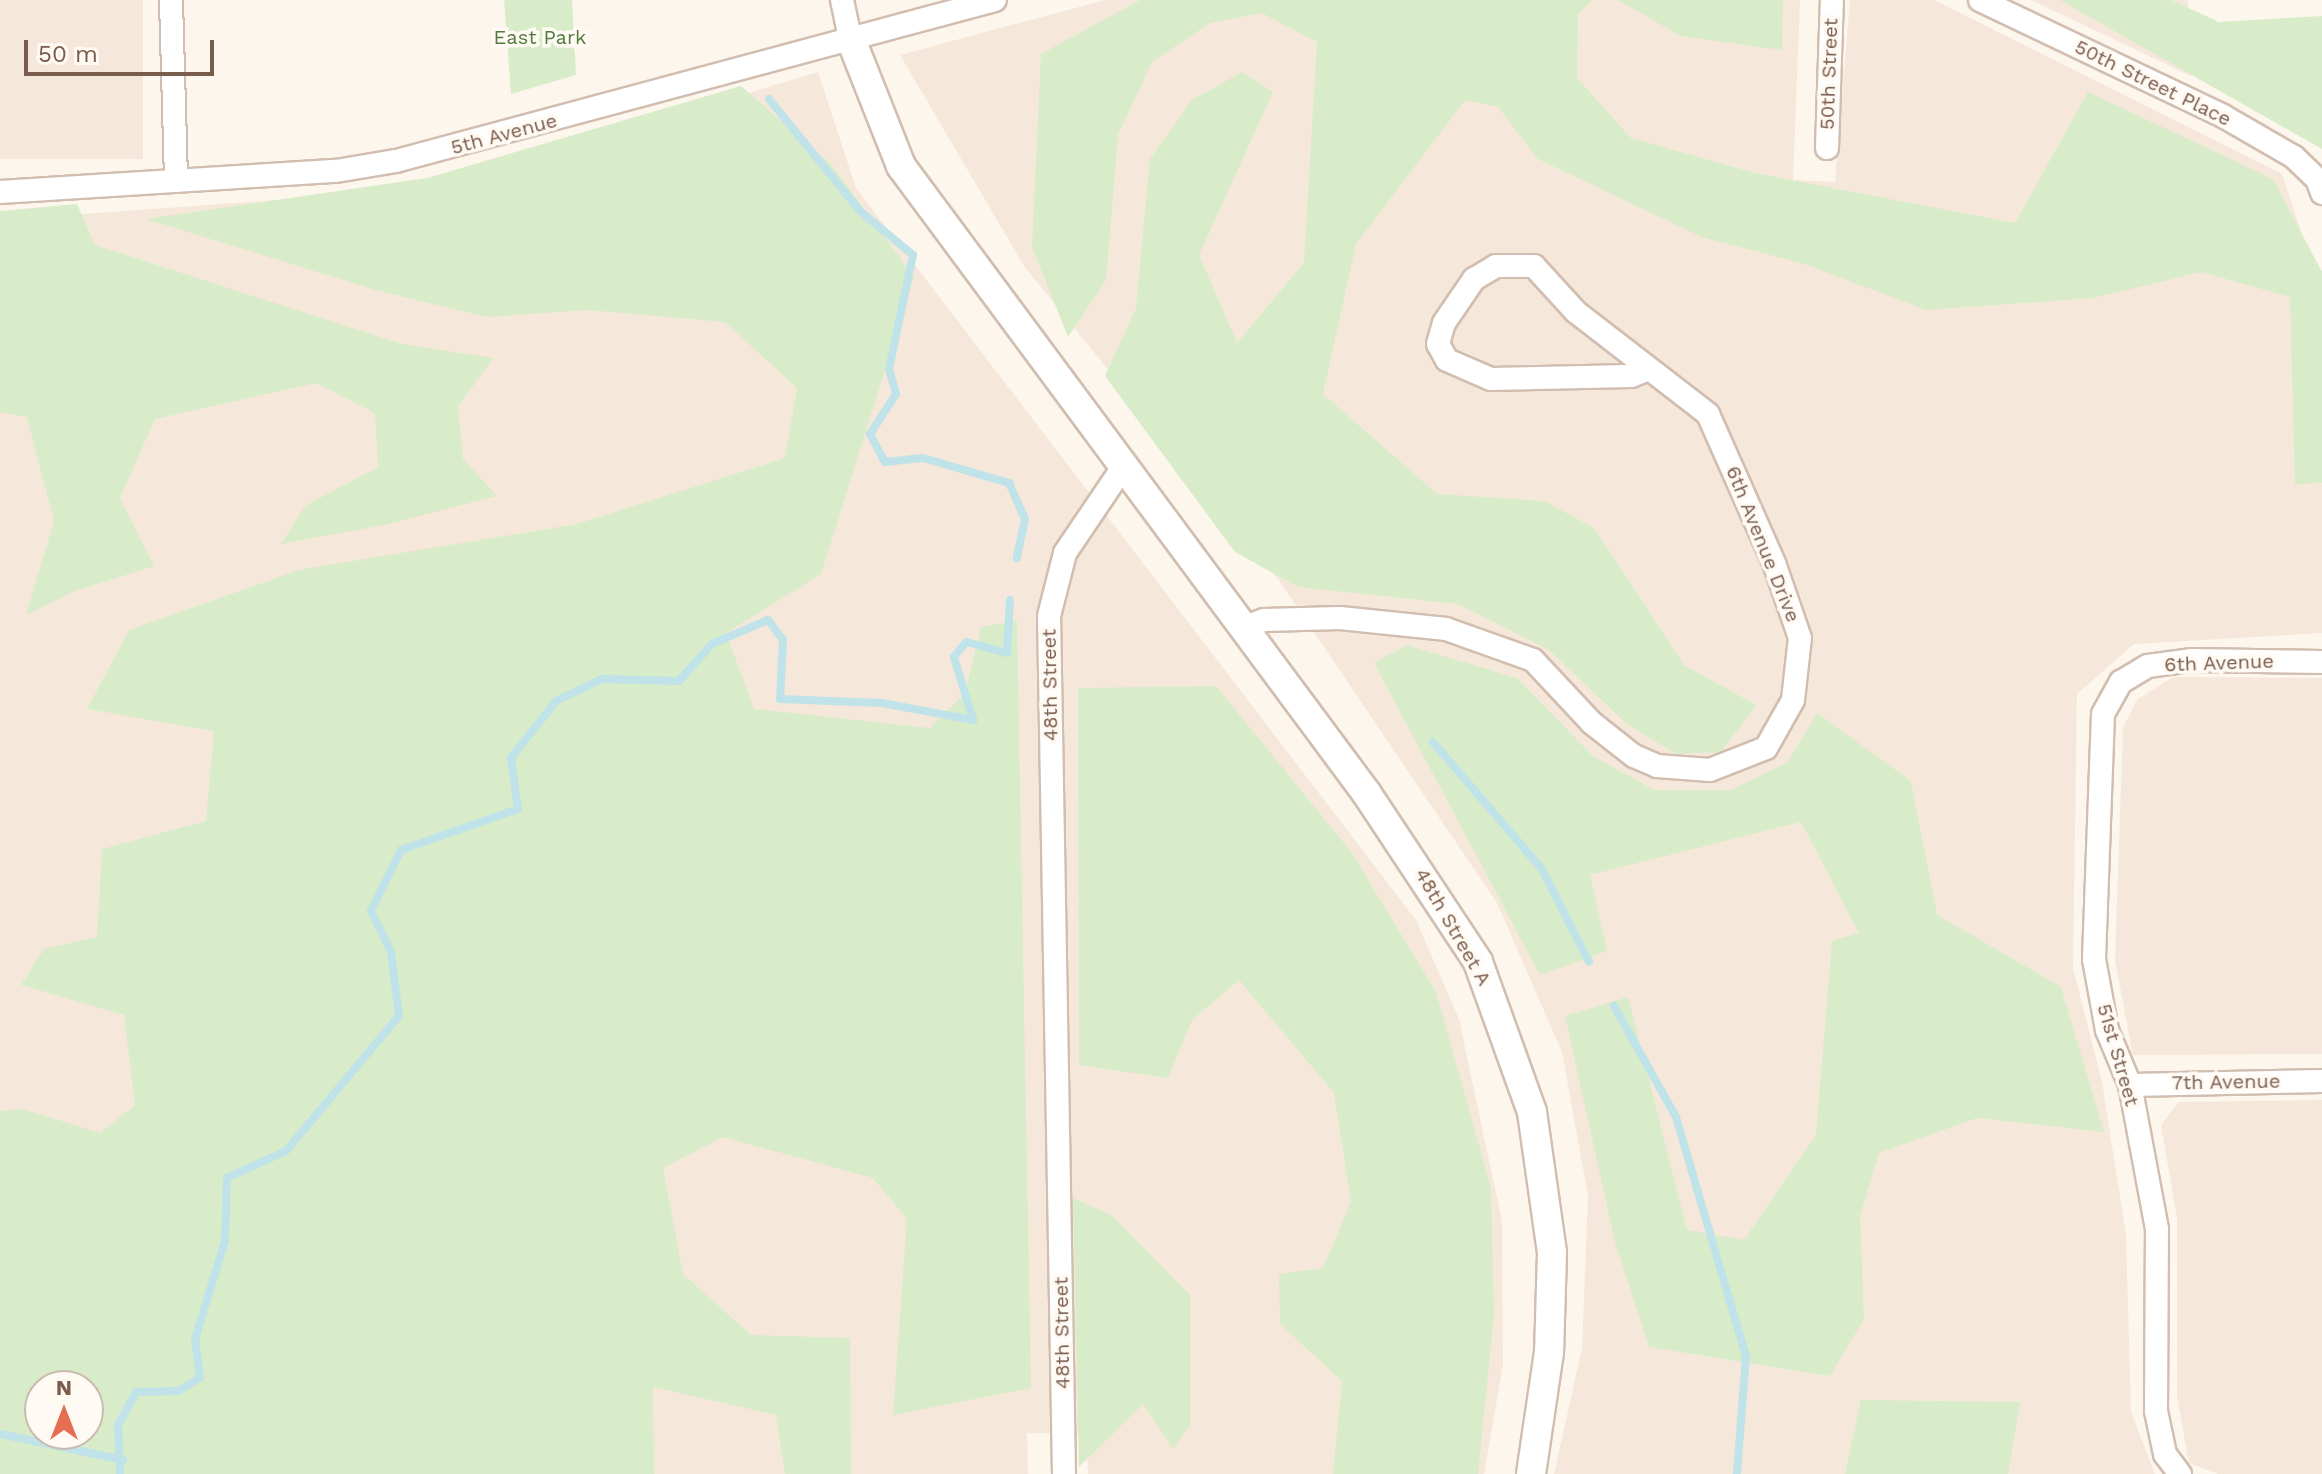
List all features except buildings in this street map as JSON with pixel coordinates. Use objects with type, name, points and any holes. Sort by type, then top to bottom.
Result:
[{"type":"street","points":[[171,0],[176,181]]},
{"type":"street","points":[[842,0],[850,37],[901,166],[1123,467]]},
{"type":"street","name":"5th Avenue","points":[[0,192],[336,171],[396,161],[995,0]]},
{"type":"street","name":"50th Street","points":[[1827,148],[1832,0]]},
{"type":"street","name":"50th Street Place","points":[[1980,0],[2223,116],[2294,157],[2320,186]]},
{"type":"street","name":"6th Avenue Drive","points":[[1245,627],[1264,620],[1340,618],[1446,629],[1533,660],[1592,723],[1634,756],[1657,766],[1710,770],[1766,748],[1793,700],[1800,669],[1800,638],[1790,606],[1708,414],[1689,394],[1649,369],[1576,312],[1534,266],[1496,266],[1474,279],[1444,323],[1438,344],[1447,360],[1491,379],[1631,376],[1649,369]]},
{"type":"street","name":"48th Street A","points":[[1123,467],[1245,627],[1437,893],[1478,962],[1516,1059],[1535,1126],[1552,1253],[1549,1352],[1531,1474]]},
{"type":"street","name":"48th Street","points":[[1064,1474],[1049,616],[1065,553],[1123,467]]},
{"type":"street","name":"6th Avenue","points":[[2121,682],[2148,666],[2191,660],[2322,662]]},
{"type":"street","name":"51st Street","points":[[2121,682],[2110,696],[2101,737],[2094,959],[2107,1030],[2130,1085],[2157,1229],[2156,1411],[2165,1454],[2180,1474]]},
{"type":"street","name":"7th Avenue","points":[[2130,1085],[2322,1081]]},
{"type":"shaded area","points":[[0,0],[143,0],[143,159],[0,159]]},
{"type":"shaded area","points":[[1105,0],[1800,0],[1793,180],[1835,182],[1850,0],[1934,0],[2282,174],[2311,261],[2322,396],[2322,633],[2134,644],[2077,694],[2073,968],[2102,1082],[2126,1235],[2131,1412],[2155,1474],[1554,1474],[1582,1348],[1588,1196],[1562,1052],[1497,903],[1278,579],[1024,266],[900,55]]},
{"type":"shaded area","points":[[2031,0],[2188,0],[2191,76]]},
{"type":"shaded area","points":[[818,72],[856,188],[1416,920],[1459,1019],[1502,1221],[1503,1365],[1484,1474],[1088,1474],[1087,1434],[1027,1433],[1028,1474],[0,1474],[0,220],[429,189]]},
{"type":"shaded area","points":[[2173,677],[2322,678],[2322,1054],[2133,1055],[2115,961],[2123,727],[2138,699]]},
{"type":"shaded area","points":[[2322,1100],[2322,1474],[2218,1474],[2189,1463],[2177,1397],[2177,1219],[2161,1125],[2179,1102]]},
{"type":"green space","name":"East Park","points":[[504,0],[572,0],[576,75],[511,94]]},
{"type":"green space","points":[[1140,0],[1593,0],[1578,14],[1577,78],[1631,138],[1755,173],[2015,223],[2088,92],[2273,179],[2322,272],[2322,483],[2295,484],[2290,297],[2202,272],[2093,298],[1926,310],[1804,264],[1702,237],[1538,159],[1498,107],[1465,100],[1356,244],[1323,394],[1437,494],[1544,501],[1594,528],[1684,665],[1756,705],[1721,752],[1676,754],[1627,724],[1549,650],[1458,604],[1298,587],[1235,552],[1105,376],[1136,308],[1150,159],[1192,100],[1242,72],[1273,92],[1199,255],[1237,343],[1304,263],[1317,42],[1262,13],[1210,23],[1152,62],[1118,135],[1106,280],[1068,337],[1032,247],[1041,54]]},
{"type":"green space","points":[[1618,0],[1783,0],[1782,50],[1680,36]]},
{"type":"green space","points":[[2060,0],[2171,0],[2219,22],[2322,16],[2322,149]]},
{"type":"green space","points":[[741,86],[831,164],[914,277],[821,574],[726,633],[754,709],[930,728],[965,693],[981,627],[1017,621],[1031,1388],[893,1415],[907,1219],[873,1178],[723,1137],[663,1168],[683,1274],[751,1335],[850,1338],[851,1474],[785,1474],[776,1415],[653,1387],[654,1474],[0,1474],[0,1111],[23,1109],[100,1133],[135,1105],[124,1015],[21,985],[44,949],[97,937],[102,849],[206,821],[214,731],[87,709],[129,630],[299,570],[577,524],[785,458],[797,388],[725,322],[587,310],[487,317],[379,291],[146,219],[427,178]]},
{"type":"green space","points":[[77,204],[95,245],[402,344],[494,358],[458,406],[463,459],[497,496],[384,525],[281,544],[305,506],[378,467],[375,413],[316,383],[155,419],[120,498],[154,566],[75,591],[26,615],[54,521],[27,417],[0,412],[0,211]]},
{"type":"green space","points":[[1407,645],[1517,678],[1593,756],[1654,790],[1731,790],[1788,762],[1817,713],[1911,781],[1937,915],[2061,987],[2104,1132],[1977,1118],[1879,1153],[1860,1216],[1864,1319],[1830,1376],[1649,1347],[1615,1242],[1565,1016],[1628,997],[1687,1230],[1744,1240],[1816,1135],[1832,941],[1859,933],[1801,822],[1590,875],[1607,951],[1540,975],[1374,663]]},
{"type":"green space","points":[[1216,686],[1352,853],[1436,992],[1491,1188],[1494,1315],[1478,1474],[1333,1474],[1342,1381],[1280,1324],[1279,1274],[1323,1268],[1351,1202],[1334,1093],[1239,980],[1192,1020],[1168,1078],[1079,1065],[1078,688]]},
{"type":"green space","points":[[1073,1198],[1111,1215],[1190,1295],[1190,1425],[1173,1449],[1143,1404],[1079,1467]]},
{"type":"green space","points":[[1861,1400],[2020,1402],[2008,1474],[1845,1474]]},
{"type":"waterway","points":[[769,99],[860,211],[913,255],[889,369],[896,394],[870,434],[885,462],[923,458],[1009,483],[1025,519],[1017,558]]},
{"type":"waterway","points":[[120,1474],[118,1425],[136,1392],[178,1391],[200,1378],[195,1339],[225,1241],[227,1178],[286,1151],[399,1016],[391,952],[371,911],[401,850],[518,809],[511,758],[556,701],[602,679],[679,681],[712,644],[768,620],[783,640],[780,699],[882,703],[973,720],[954,657],[966,642],[1007,653],[1010,600]]},
{"type":"waterway","points":[[1433,742],[1542,869],[1589,962]]},
{"type":"waterway","points":[[1614,1006],[1676,1117],[1746,1356],[1737,1474]]},
{"type":"waterway","points":[[0,1434],[123,1460]]}]
